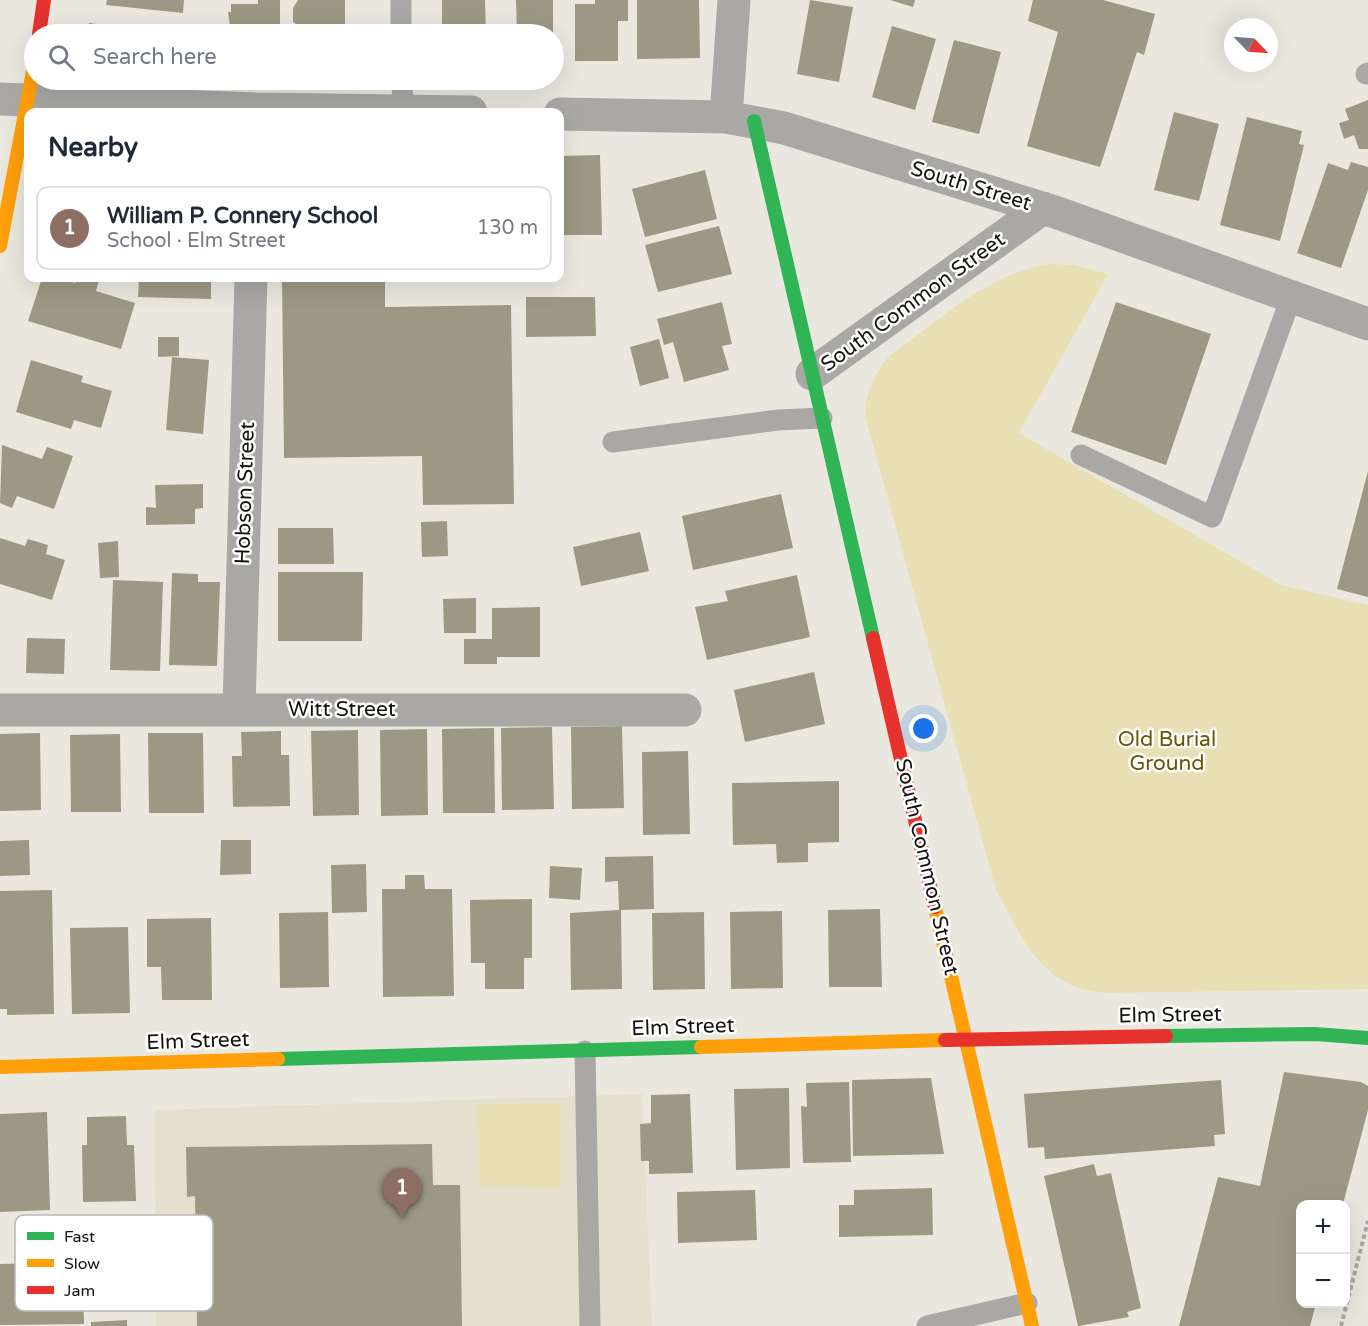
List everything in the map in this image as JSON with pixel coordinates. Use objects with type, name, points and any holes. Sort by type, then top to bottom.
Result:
[{"type":"street","points":[[40,24],[44,0]]},
{"type":"street","points":[[734,0],[740,119]]},
{"type":"street","points":[[0,246],[14,100],[24,83]]},
{"type":"street","points":[[14,100],[189,108]]},
{"type":"street","name":"South Street","points":[[564,114],[740,119],[1043,208],[1368,324]]},
{"type":"street","name":"South Common Street","points":[[740,119],[812,374],[1032,1326]]},
{"type":"street","name":"South Common Street","points":[[812,374],[1043,208]]},
{"type":"street","name":"Hobson Street","points":[[239,708],[251,282]]},
{"type":"street","name":"Witt Street","points":[[0,711],[239,708],[684,710]]},
{"type":"street","name":"Elm Street","points":[[0,1067],[966,1039],[1315,1035],[1368,1038]]},
{"type":"lane","points":[[401,0],[401,24]]},
{"type":"lane","points":[[402,90],[403,108]]},
{"type":"lane","points":[[1080,455],[1212,517],[1291,297]]},
{"type":"lane","points":[[612,442],[778,420],[822,418]]},
{"type":"lane","points":[[585,1051],[590,1326]]},
{"type":"lane","points":[[926,1326],[1027,1303]]},
{"type":"path","points":[[1341,1326],[1368,1221]]},
{"type":"shaded area","points":[[642,1094],[652,1326],[156,1326],[156,1311],[213,1311],[213,1215],[155,1215],[155,1110]]},
{"type":"green space","name":"Old Burial Ground","points":[[1052,264],[1074,265],[1108,274],[1019,433],[1281,585],[1368,605],[1368,989],[1105,993],[1080,988],[1065,982],[1042,964],[1024,941],[996,890],[865,416],[865,407],[871,384],[888,357],[945,314],[986,287],[1029,268]]},
{"type":"green space","points":[[561,1103],[561,1187],[479,1186],[478,1105]]},
{"type":"building","points":[[107,0],[184,0],[183,13],[106,5]]},
{"type":"building","points":[[258,0],[280,0],[280,24],[230,24],[228,12],[231,12],[231,4],[258,4]]},
{"type":"building","points":[[298,0],[345,0],[345,24],[296,24],[293,22],[293,8]]},
{"type":"building","points":[[442,0],[485,0],[486,24],[442,24]]},
{"type":"building","points":[[516,0],[553,0],[553,24],[517,24]]},
{"type":"building","points":[[595,0],[628,0],[628,21],[618,21],[618,61],[575,61],[575,4],[595,4]]},
{"type":"building","points":[[637,0],[699,0],[700,58],[637,59]]},
{"type":"building","points":[[810,0],[853,7],[839,82],[797,74]]},
{"type":"building","points":[[890,0],[915,0],[913,7]]},
{"type":"building","points":[[1033,0],[1103,0],[1155,14],[1144,55],[1137,52],[1100,167],[1027,146],[1058,32],[1028,21]]},
{"type":"building","points":[[892,26],[936,39],[915,110],[872,97]]},
{"type":"building","points":[[954,40],[1001,52],[979,134],[932,122]]},
{"type":"building","points":[[1368,100],[1368,149],[1359,149],[1354,135],[1344,139],[1339,123],[1349,120],[1345,109]]},
{"type":"building","points":[[1174,112],[1219,124],[1199,201],[1154,190]]},
{"type":"building","points":[[1247,117],[1302,131],[1299,144],[1304,145],[1280,241],[1220,225]]},
{"type":"building","points":[[600,155],[602,235],[564,235],[564,156]]},
{"type":"building","points":[[1351,162],[1368,167],[1368,190],[1341,268],[1297,253],[1328,163],[1348,170]]},
{"type":"building","points":[[705,170],[717,219],[645,237],[632,189]]},
{"type":"building","points":[[719,226],[732,274],[658,292],[645,245]]},
{"type":"building","points":[[41,282],[98,282],[96,291],[135,303],[121,349],[28,321]]},
{"type":"building","points":[[139,282],[211,282],[211,299],[138,297]]},
{"type":"building","points":[[282,282],[385,282],[385,307],[511,305],[514,504],[423,505],[422,456],[284,458]]},
{"type":"building","points":[[526,297],[595,297],[596,336],[526,337]]},
{"type":"building","points":[[722,302],[732,344],[722,346],[729,370],[684,382],[673,342],[664,345],[657,319]]},
{"type":"building","points":[[1116,302],[1211,334],[1166,465],[1071,432]]},
{"type":"building","points":[[158,337],[179,337],[179,356],[158,357]]},
{"type":"building","points":[[659,339],[669,378],[640,386],[630,347]]},
{"type":"building","points":[[172,357],[209,360],[203,434],[166,430]]},
{"type":"building","points":[[31,360],[83,376],[81,382],[112,391],[101,428],[74,420],[71,429],[16,412]]},
{"type":"building","points":[[2,445],[42,459],[47,447],[73,456],[54,509],[17,496],[12,508],[0,503]]},
{"type":"building","points":[[1368,471],[1368,597],[1337,589]]},
{"type":"building","points":[[203,484],[203,508],[195,509],[195,524],[146,525],[146,507],[156,508],[155,485]]},
{"type":"building","points":[[781,494],[793,548],[693,570],[682,516]]},
{"type":"building","points":[[447,521],[448,556],[422,557],[421,522]]},
{"type":"building","points":[[278,528],[333,528],[334,564],[278,564]]},
{"type":"building","points":[[640,532],[649,571],[581,586],[573,547]]},
{"type":"building","points":[[0,538],[25,546],[28,539],[48,545],[46,554],[65,560],[52,600],[0,584]]},
{"type":"building","points":[[118,541],[119,577],[100,578],[98,543]]},
{"type":"building","points":[[278,572],[363,572],[362,641],[278,641]]},
{"type":"building","points":[[172,573],[198,574],[198,582],[220,582],[217,666],[169,665]]},
{"type":"building","points":[[797,575],[810,637],[707,660],[695,607],[728,601],[725,591]]},
{"type":"building","points":[[113,580],[163,582],[160,671],[110,670]]},
{"type":"building","points":[[476,598],[476,633],[444,633],[443,599]]},
{"type":"building","points":[[540,607],[540,657],[497,657],[497,664],[464,664],[464,639],[492,639],[492,608]]},
{"type":"building","points":[[27,638],[65,639],[64,674],[26,673]]},
{"type":"building","points":[[814,672],[825,724],[745,742],[734,690]]},
{"type":"building","points":[[622,726],[624,808],[572,809],[571,727]]},
{"type":"building","points":[[552,727],[554,809],[502,810],[501,728]]},
{"type":"building","points":[[494,728],[495,813],[443,813],[442,729]]},
{"type":"building","points":[[427,729],[428,815],[381,816],[380,730]]},
{"type":"building","points":[[358,730],[359,815],[313,816],[311,731]]},
{"type":"building","points":[[281,731],[281,755],[289,755],[290,806],[233,807],[232,756],[242,756],[241,732]]},
{"type":"building","points":[[40,733],[41,810],[0,811],[0,734]]},
{"type":"building","points":[[148,733],[203,733],[204,813],[149,813]]},
{"type":"building","points":[[120,734],[121,812],[71,812],[70,735]]},
{"type":"building","points":[[688,751],[690,834],[643,835],[642,752]]},
{"type":"building","points":[[839,781],[839,842],[808,843],[808,862],[777,863],[776,844],[733,845],[732,783]]},
{"type":"building","points":[[29,840],[30,875],[0,876],[0,841]]},
{"type":"building","points":[[221,840],[251,840],[251,874],[220,875]]},
{"type":"building","points":[[653,856],[654,909],[621,910],[622,989],[571,990],[570,913],[619,910],[618,881],[605,882],[605,857]]},
{"type":"building","points":[[366,864],[367,912],[332,913],[331,865]]},
{"type":"building","points":[[550,866],[582,868],[580,900],[549,898]]},
{"type":"building","points":[[405,875],[424,875],[425,889],[452,889],[454,996],[383,997],[382,889],[405,889]]},
{"type":"building","points":[[52,890],[54,1014],[7,1015],[7,1009],[0,1009],[0,891]]},
{"type":"building","points":[[532,899],[532,958],[524,958],[524,989],[485,989],[485,963],[471,963],[470,900]]},
{"type":"building","points":[[880,909],[882,987],[829,987],[828,910]]},
{"type":"building","points":[[782,911],[783,988],[731,989],[730,912]]},
{"type":"building","points":[[328,912],[329,987],[280,988],[279,913]]},
{"type":"building","points":[[704,912],[705,989],[653,990],[652,913]]},
{"type":"building","points":[[211,918],[212,1000],[162,1000],[161,967],[147,967],[147,919]]},
{"type":"building","points":[[128,927],[130,1013],[72,1014],[70,928]]},
{"type":"building","points":[[1284,1072],[1361,1082],[1368,1086],[1368,1110],[1344,1200],[1296,1200],[1296,1308],[1315,1308],[1310,1326],[1179,1326],[1218,1177],[1260,1186]]},
{"type":"building","points":[[931,1078],[944,1154],[853,1156],[852,1080]]},
{"type":"building","points":[[1221,1080],[1225,1134],[1214,1135],[1215,1146],[1045,1159],[1044,1147],[1028,1148],[1024,1094]]},
{"type":"building","points":[[849,1082],[851,1162],[803,1163],[801,1106],[807,1107],[806,1083]]},
{"type":"building","points":[[789,1088],[790,1168],[736,1170],[734,1089]]},
{"type":"building","points":[[690,1094],[693,1173],[649,1174],[649,1161],[641,1161],[640,1124],[651,1123],[651,1095]]},
{"type":"building","points":[[47,1112],[50,1210],[0,1212],[0,1114]]},
{"type":"building","points":[[126,1116],[127,1145],[134,1145],[136,1201],[83,1202],[82,1145],[87,1145],[87,1117]]},
{"type":"building","points":[[432,1144],[433,1185],[460,1185],[462,1326],[197,1326],[197,1311],[213,1311],[213,1215],[195,1215],[195,1196],[187,1197],[186,1147]]},
{"type":"building","points":[[1094,1164],[1097,1176],[1111,1173],[1141,1308],[1127,1312],[1129,1317],[1078,1326],[1044,1176]]},
{"type":"building","points":[[932,1188],[933,1235],[839,1237],[839,1205],[854,1205],[854,1190]]},
{"type":"building","points":[[755,1190],[757,1240],[678,1243],[677,1192]]},
{"type":"building","points":[[0,1264],[15,1264],[15,1311],[84,1311],[84,1324],[0,1325]]},
{"type":"building","points":[[127,1320],[127,1326],[91,1326],[91,1322]]},
{"type":"traffic: fast","points":[[754,121],[873,638]]},
{"type":"traffic: fast","points":[[1166,1036],[1315,1034],[1368,1038]]},
{"type":"traffic: fast","points":[[278,1059],[701,1047]]},
{"type":"traffic: slow","points":[[26,108],[29,90]]},
{"type":"traffic: slow","points":[[0,246],[24,119]]},
{"type":"traffic: slow","points":[[935,907],[1032,1326]]},
{"type":"traffic: slow","points":[[701,1047],[945,1040]]},
{"type":"traffic: slow","points":[[0,1067],[278,1059]]},
{"type":"traffic: jam","points":[[40,24],[44,0]]},
{"type":"traffic: jam","points":[[873,638],[935,907]]},
{"type":"traffic: jam","points":[[945,1040],[1166,1036]]},
{"type":"place","name":"William P. Connery School","points":[[402,1218]]}]
